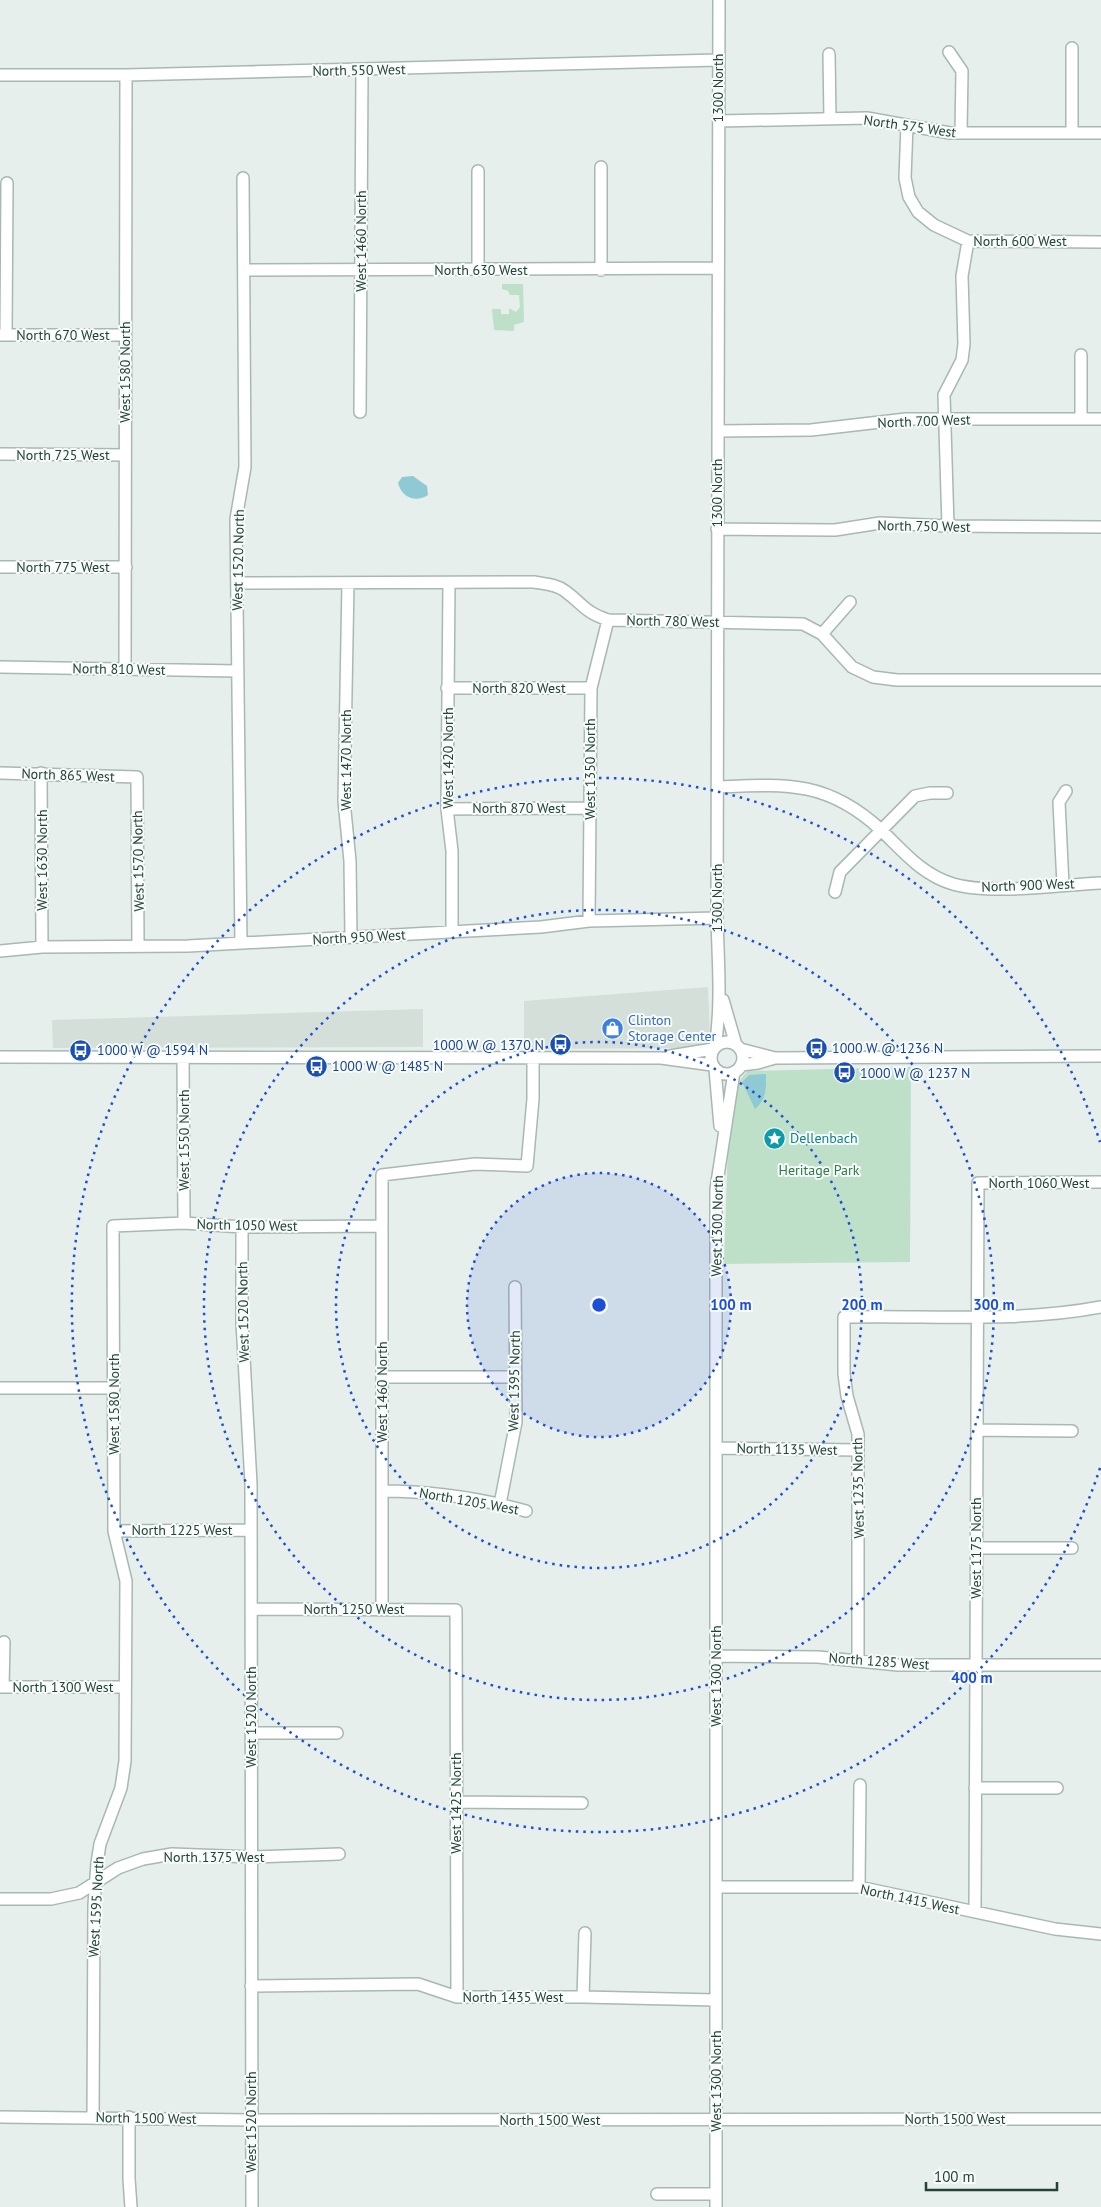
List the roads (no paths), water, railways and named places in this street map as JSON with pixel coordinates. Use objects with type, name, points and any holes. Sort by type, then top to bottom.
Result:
[{"type":"street","name":"1300 North","points":[[714,1048],[718,1026],[720,986],[717,918],[719,0]]},
{"type":"street","points":[[1072,48],[1072,133]]},
{"type":"street","points":[[949,52],[962,71],[961,133]]},
{"type":"street","points":[[829,54],[830,119]]},
{"type":"street","name":"North 550 West","points":[[0,75],[126,75],[718,60]]},
{"type":"street","name":"West 1460 North","points":[[360,412],[362,70]]},
{"type":"street","name":"West 1580 North","points":[[125,669],[126,75]]},
{"type":"street","name":"North 575 West","points":[[719,121],[867,118],[906,126],[961,133],[1101,132]]},
{"type":"street","name":"North 600 West","points":[[906,126],[905,178],[909,197],[918,212],[934,225],[968,241],[1101,242]]},
{"type":"street","points":[[600,167],[601,270]]},
{"type":"street","points":[[478,171],[478,270]]},
{"type":"street","name":"West 1520 North","points":[[242,943],[236,519],[245,466],[243,178]]},
{"type":"street","points":[[3,335],[7,183]]},
{"type":"street","points":[[948,526],[944,395],[962,360],[964,344],[962,276],[968,241]]},
{"type":"street","name":"North 630 West","points":[[244,270],[601,270],[718,268]]},
{"type":"street","name":"North 670 West","points":[[3,335],[125,335]]},
{"type":"street","points":[[1082,355],[1082,419]]},
{"type":"street","name":"North 700 West","points":[[718,431],[811,430],[906,419],[1101,419]]},
{"type":"street","name":"North 725 West","points":[[0,454],[125,455]]},
{"type":"street","name":"North 750 West","points":[[717,529],[835,530],[880,523],[948,526],[1101,527]]},
{"type":"street","name":"North 775 West","points":[[0,567],[126,567]]},
{"type":"street","name":"North 780 West","points":[[237,583],[449,584],[534,582],[551,584],[564,590],[591,614],[608,620],[718,623],[788,622],[803,624],[822,634],[852,667],[873,677],[897,680],[1101,680]]},
{"type":"street","name":"West 1470 North","points":[[348,583],[344,802],[350,861],[351,937]]},
{"type":"street","name":"West 1420 North","points":[[449,584],[448,809],[452,851],[452,932]]},
{"type":"street","points":[[822,634],[850,602]]},
{"type":"street","name":"West 1350 North","points":[[589,921],[591,688],[608,620]]},
{"type":"street","name":"North 810 West","points":[[0,667],[238,671]]},
{"type":"street","name":"North 820 West","points":[[448,688],[591,688]]},
{"type":"street","name":"North 865 West","points":[[0,773],[137,777]]},
{"type":"street","name":"West 1630 North","points":[[41,773],[42,947]]},
{"type":"street","name":"West 1570 North","points":[[137,777],[138,945]]},
{"type":"street","name":"North 900 West","points":[[718,787],[785,784],[814,790],[838,799],[860,812],[881,830],[904,855],[922,869],[953,884],[985,889],[1101,883]]},
{"type":"street","points":[[1063,885],[1059,802],[1066,791]]},
{"type":"street","points":[[835,892],[840,872],[915,796],[930,793],[947,793]]},
{"type":"street","name":"North 870 West","points":[[448,809],[590,808]]},
{"type":"street","name":"North 950 West","points":[[0,951],[42,947],[242,943],[541,927],[589,921],[717,918]]},
{"type":"street","name":"1300 North","points":[[720,986],[738,1047]]},
{"type":"street","points":[[661,1058],[714,1048],[726,1042],[775,1058]]},
{"type":"street","points":[[738,1047],[742,1054],[738,1068]]},
{"type":"street","points":[[713,1067],[714,1048]]},
{"type":"street","points":[[0,1057],[661,1058],[713,1067],[724,1074],[738,1068],[775,1058],[1101,1056]]},
{"type":"street","name":"West 1550 North","points":[[183,1057],[184,1224]]},
{"type":"street","name":"West 1460 North","points":[[382,1609],[382,1175],[475,1164],[527,1166],[533,1099],[533,1057]]},
{"type":"street","name":"West 1300 North","points":[[713,1067],[721,1145]]},
{"type":"street","name":"West 1300 North","points":[[716,2207],[716,1189],[721,1145],[738,1068]]},
{"type":"street","name":"North 1060 West","points":[[978,1183],[1101,1182]]},
{"type":"street","name":"West 1175 North","points":[[975,1912],[978,1183]]},
{"type":"street","name":"North 1050 West","points":[[113,1226],[184,1224],[242,1227],[382,1226]]},
{"type":"street","name":"West 1580 North","points":[[113,1226],[114,1531],[126,1581]]},
{"type":"street","name":"West 1520 North","points":[[242,1227],[242,1322],[250,1435],[251,1530],[252,2207]]},
{"type":"street","name":"West 1395 North","points":[[500,1504],[516,1422],[515,1287]]},
{"type":"street","points":[[977,1316],[1067,1313],[1101,1307]]},
{"type":"street","name":"West 1235 North","points":[[858,1661],[858,1434],[847,1396],[844,1374],[844,1317],[977,1316]]},
{"type":"street","points":[[382,1377],[515,1377]]},
{"type":"street","points":[[0,1388],[114,1388]]},
{"type":"street","points":[[976,1430],[1072,1431]]},
{"type":"street","name":"North 1135 West","points":[[716,1448],[858,1450]]},
{"type":"street","name":"North 1205 West","points":[[382,1491],[440,1494],[500,1504],[526,1511]]},
{"type":"street","name":"North 1225 West","points":[[114,1531],[251,1530]]},
{"type":"street","points":[[976,1548],[1072,1548]]},
{"type":"street","name":"West 1595 North","points":[[93,2118],[95,1884],[100,1844],[121,1788],[125,1761],[126,1581]]},
{"type":"street","name":"North 1250 West","points":[[251,1609],[456,1610]]},
{"type":"street","name":"West 1425 North","points":[[456,1610],[457,1997]]},
{"type":"street","points":[[2,1687],[4,1642]]},
{"type":"street","name":"North 1285 West","points":[[716,1656],[818,1656],[898,1665],[1101,1665]]},
{"type":"street","name":"North 1300 West","points":[[2,1687],[125,1687]]},
{"type":"street","points":[[251,1733],[337,1733]]},
{"type":"street","points":[[859,1887],[860,1785]]},
{"type":"street","points":[[975,1788],[1057,1788]]},
{"type":"street","points":[[456,1802],[582,1803]]},
{"type":"street","name":"North 1375 West","points":[[0,1899],[51,1900],[79,1893],[118,1868],[143,1859],[172,1854],[251,1857],[339,1854]]},
{"type":"street","name":"North 1415 West","points":[[716,1887],[859,1887],[1055,1930],[1101,1934]]},
{"type":"street","points":[[583,1997],[585,1933]]},
{"type":"street","name":"North 1435 West","points":[[251,1986],[418,1984],[457,1997],[716,2000]]},
{"type":"street","name":"North 1500 West","points":[[0,2117],[129,2117],[251,2120],[1101,2119]]},
{"type":"street","points":[[129,2117],[129,2179],[132,2207]]},
{"type":"street","points":[[657,2194],[716,2194]]},
{"type":"water","points":[[413,476],[427,486],[428,495],[414,499],[403,492],[398,483],[402,477]]},
{"type":"water","points":[[766,1074],[764,1097],[755,1109],[742,1082],[749,1075]]},
{"type":"place","name":"Clinton Storage Center","points":[[612,1028]]},
{"type":"place","name":"1000 W @ 1370 N","points":[[560,1045]]},
{"type":"place","name":"1000 W @ 1236 N","points":[[816,1048]]},
{"type":"place","name":"1000 W @ 1594 N","points":[[81,1050]]},
{"type":"place","name":"1000 W @ 1485 N","points":[[316,1066]]},
{"type":"place","name":"1000 W @ 1237 N","points":[[844,1073]]},
{"type":"place","name":"Dellenbach","points":[[774,1138]]},
{"type":"park label","name":"Heritage Park","points":[[819,1170]]}]
